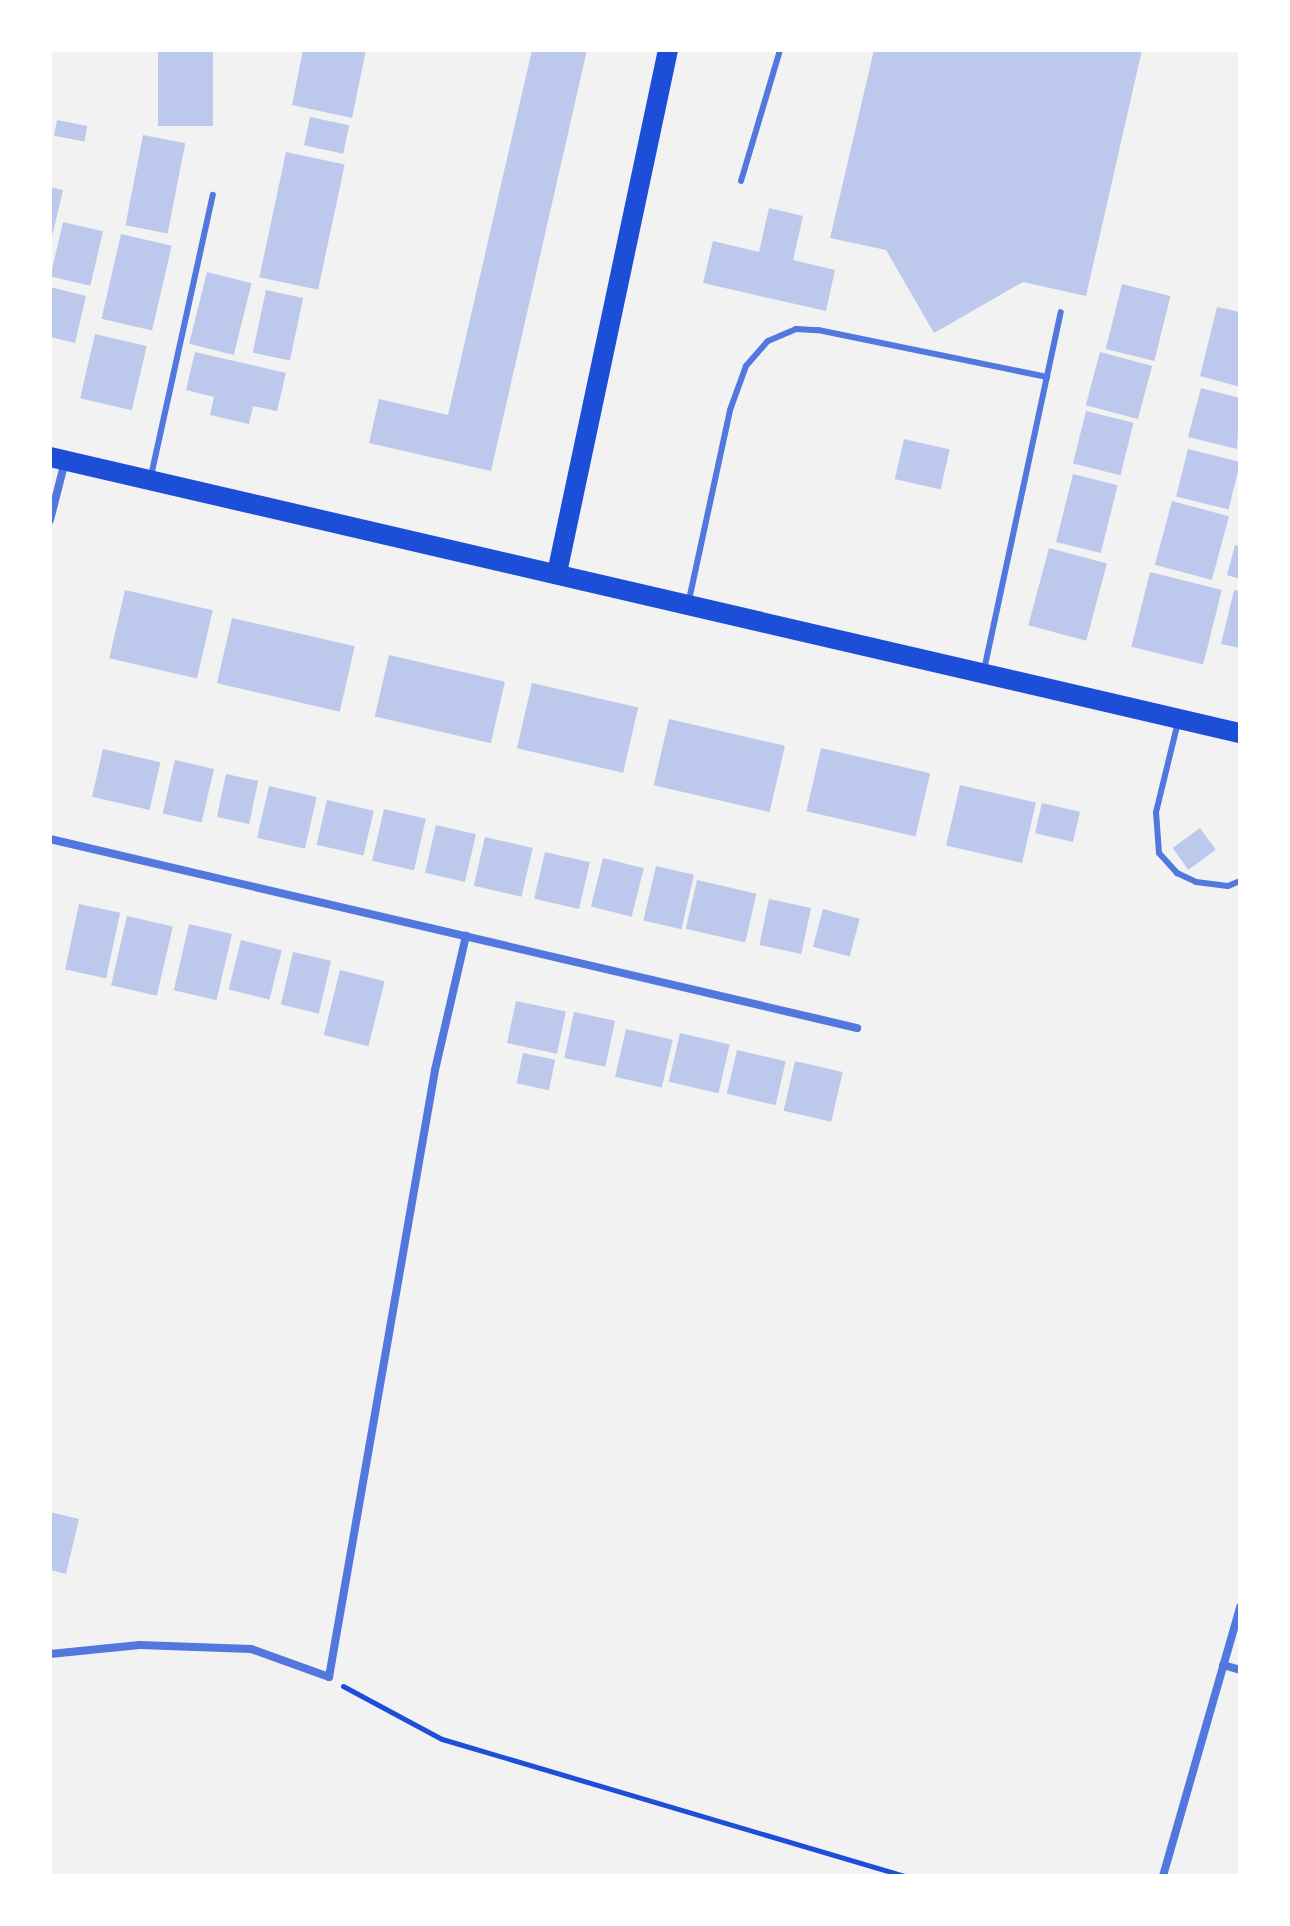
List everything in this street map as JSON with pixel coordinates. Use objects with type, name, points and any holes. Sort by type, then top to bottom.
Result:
[{"type":"main road","points":[[557,573],[668,50]]},
{"type":"main road","points":[[58,459],[1240,733]]},
{"type":"street","points":[[50,520],[58,459]]},
{"type":"street","points":[[50,839],[857,1028]]},
{"type":"street","points":[[50,1654],[152,1645],[251,1649],[329,1677],[435,1070],[466,936]]},
{"type":"street","points":[[1163,1876],[1240,1607]]},
{"type":"street","points":[[1223,1665],[1240,1670]]},
{"type":"lane","points":[[741,181],[780,50]]},
{"type":"lane","points":[[150,480],[213,195]]},
{"type":"lane","points":[[983,674],[1061,312]]},
{"type":"lane","points":[[688,604],[730,410],[746,366],[768,341],[796,329],[818,330],[1047,377]]},
{"type":"lane","points":[[1179,719],[1156,812],[1159,853],[1177,873],[1196,882],[1228,886],[1240,881]]},
{"type":"path","points":[[329,1677],[442,1739],[904,1876]]},
{"type":"building","points":[[158,50],[213,50],[213,126],[158,126]]},
{"type":"building","points":[[303,50],[366,50],[352,118],[292,105]]},
{"type":"building","points":[[532,50],[587,50],[491,471],[369,443],[379,399],[448,415]]},
{"type":"building","points":[[874,50],[1142,50],[1086,296],[1023,282],[934,333],[886,250],[830,238]]},
{"type":"building","points":[[310,117],[349,125],[343,154],[304,145]]},
{"type":"building","points":[[57,120],[87,126],[84,142],[54,136]]},
{"type":"building","points":[[143,135],[185,143],[168,234],[125,225]]},
{"type":"building","points":[[286,152],[345,164],[318,290],[259,277]]},
{"type":"building","points":[[50,187],[63,190],[51,241],[50,241]]},
{"type":"building","points":[[769,208],[803,216],[793,260],[835,270],[826,311],[703,283],[713,241],[759,252]]},
{"type":"building","points":[[63,222],[103,231],[90,286],[50,277]]},
{"type":"building","points":[[121,234],[172,246],[152,330],[101,319]]},
{"type":"building","points":[[207,272],[252,283],[234,355],[189,344]]},
{"type":"building","points":[[1122,284],[1171,296],[1154,361],[1106,349]]},
{"type":"building","points":[[50,287],[86,296],[75,343],[50,337]]},
{"type":"building","points":[[266,290],[303,298],[290,361],[253,353]]},
{"type":"building","points":[[1217,307],[1240,312],[1240,387],[1200,376]]},
{"type":"building","points":[[95,334],[147,346],[132,410],[80,398]]},
{"type":"building","points":[[195,352],[286,373],[277,411],[253,406],[249,424],[210,415],[214,397],[186,390]]},
{"type":"building","points":[[1100,352],[1152,366],[1138,419],[1086,405]]},
{"type":"building","points":[[1201,388],[1240,398],[1237,449],[1188,437]]},
{"type":"building","points":[[1086,411],[1134,423],[1120,475],[1073,463]]},
{"type":"building","points":[[904,439],[950,450],[941,490],[895,479]]},
{"type":"building","points":[[1188,449],[1240,462],[1229,510],[1176,497]]},
{"type":"building","points":[[1073,474],[1118,485],[1101,553],[1056,542]]},
{"type":"building","points":[[1172,501],[1229,516],[1212,580],[1155,565]]},
{"type":"building","points":[[1235,545],[1240,546],[1240,579],[1227,575]]},
{"type":"building","points":[[1049,548],[1107,564],[1086,641],[1028,625]]},
{"type":"building","points":[[1150,572],[1222,590],[1203,665],[1131,647]]},
{"type":"building","points":[[125,590],[213,610],[197,678],[109,658]]},
{"type":"building","points":[[1234,590],[1240,591],[1240,648],[1221,644]]},
{"type":"building","points":[[232,618],[355,646],[340,712],[217,683]]},
{"type":"building","points":[[389,655],[505,682],[491,743],[375,716]]},
{"type":"building","points":[[532,683],[638,708],[623,773],[517,748]]},
{"type":"building","points":[[669,719],[785,746],[770,812],[654,785]]},
{"type":"building","points":[[821,748],[930,773],[916,837],[806,811]]},
{"type":"building","points":[[103,749],[160,762],[149,810],[92,797]]},
{"type":"building","points":[[175,760],[214,769],[202,823],[163,814]]},
{"type":"building","points":[[226,774],[258,781],[249,824],[217,817]]},
{"type":"building","points":[[960,785],[1036,803],[1022,863],[946,845]]},
{"type":"building","points":[[269,786],[317,797],[305,849],[257,838]]},
{"type":"building","points":[[327,800],[374,811],[363,856],[317,845]]},
{"type":"building","points":[[1042,803],[1080,812],[1073,842],[1035,833]]},
{"type":"building","points":[[384,809],[426,819],[414,870],[372,861]]},
{"type":"building","points":[[436,825],[476,834],[465,882],[425,873]]},
{"type":"building","points":[[1200,828],[1216,850],[1188,870],[1172,848]]},
{"type":"building","points":[[485,837],[533,848],[521,897],[474,886]]},
{"type":"building","points":[[545,852],[590,862],[579,909],[534,899]]},
{"type":"building","points":[[603,858],[644,868],[632,917],[591,907]]},
{"type":"building","points":[[656,866],[694,875],[681,929],[643,921]]},
{"type":"building","points":[[697,880],[756,894],[745,942],[686,929]]},
{"type":"building","points":[[769,899],[811,908],[801,954],[759,945]]},
{"type":"building","points":[[79,904],[120,913],[106,978],[65,970]]},
{"type":"building","points":[[823,909],[860,919],[850,957],[813,947]]},
{"type":"building","points":[[127,916],[173,927],[157,996],[111,985]]},
{"type":"building","points":[[189,924],[232,934],[217,1000],[174,990]]},
{"type":"building","points":[[241,940],[282,950],[269,1000],[229,989]]},
{"type":"building","points":[[293,952],[331,961],[319,1013],[281,1005]]},
{"type":"building","points":[[340,970],[385,981],[368,1046],[324,1035]]},
{"type":"building","points":[[516,1001],[566,1012],[557,1054],[507,1043]]},
{"type":"building","points":[[574,1012],[615,1021],[605,1067],[564,1058]]},
{"type":"building","points":[[626,1029],[673,1040],[662,1088],[615,1077]]},
{"type":"building","points":[[680,1033],[730,1044],[718,1093],[669,1082]]},
{"type":"building","points":[[737,1050],[786,1061],[776,1105],[727,1094]]},
{"type":"building","points":[[523,1053],[555,1060],[549,1090],[517,1083]]},
{"type":"building","points":[[795,1061],[843,1072],[831,1122],[784,1111]]},
{"type":"building","points":[[50,1512],[79,1519],[66,1574],[50,1570]]}]
